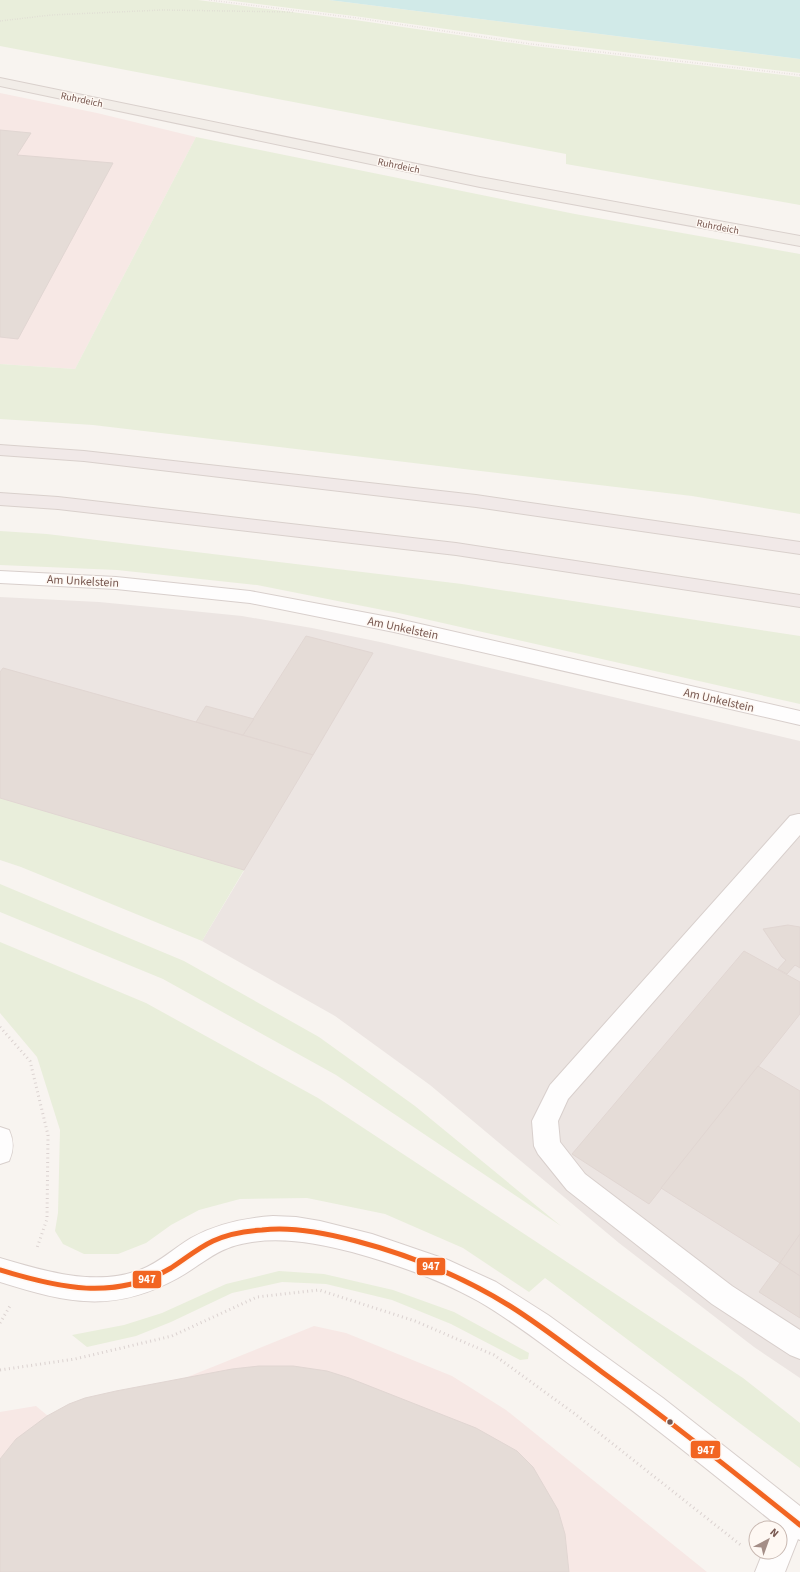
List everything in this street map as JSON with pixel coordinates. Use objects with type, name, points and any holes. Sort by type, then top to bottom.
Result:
[{"type":"highway","points":[[0,450],[84,456],[476,501],[800,548]]},
{"type":"highway","points":[[0,499],[58,503],[456,549],[800,601]]},
{"type":"main road","name":"Ruhrdeich","points":[[0,82],[480,182],[800,241]]},
{"type":"street","name":"Am Unkelstein","points":[[0,577],[116,583],[250,597],[394,626],[800,718]]},
{"type":"street","points":[[798,822],[558,1092],[545,1121],[547,1146],[576,1182],[722,1295],[800,1346]]},
{"type":"street","points":[[0,1138],[0,1153]]},
{"type":"street","points":[[0,1270],[55,1286],[83,1290],[111,1290],[134,1285],[151,1279],[172,1267],[194,1251],[237,1231],[276,1227],[340,1237],[376,1246],[455,1276],[487,1292],[512,1308],[655,1410],[715,1456],[795,1521],[788,1535]]},
{"type":"path","points":[[209,0],[306,12],[531,44],[800,74]]},
{"type":"path","points":[[0,21],[51,15],[162,10],[306,12]]},
{"type":"path","points":[[0,1027],[30,1061],[48,1135],[47,1219],[26,1278],[0,1323]]},
{"type":"path","points":[[0,1370],[75,1359],[172,1336],[257,1297],[319,1290],[415,1321],[494,1355],[748,1540]]},
{"type":"shaded area","points":[[0,93],[97,113],[196,137],[75,369],[0,364]]},
{"type":"shaded area","points":[[0,597],[99,602],[182,610],[242,616],[312,628],[380,642],[800,741],[800,1378],[754,1347],[619,1243],[430,1085],[335,1016],[202,941],[244,871],[0,798]]},
{"type":"shaded area","points":[[314,1326],[346,1333],[452,1376],[506,1410],[707,1572],[0,1572],[0,1412],[36,1406],[48,1416],[69,1404],[85,1398],[185,1378]]},
{"type":"green space","points":[[0,0],[198,0],[355,20],[533,46],[800,77],[800,205],[566,164],[566,154],[0,46]]},
{"type":"green space","points":[[226,0],[329,0],[800,59],[800,73],[531,41]]},
{"type":"green space","points":[[196,137],[575,214],[800,254],[800,514],[692,496],[93,425],[0,419],[0,364],[75,369]]},
{"type":"green space","points":[[0,531],[47,534],[462,584],[800,636],[800,704],[403,614],[257,585],[117,570],[0,565]]},
{"type":"green space","points":[[0,798],[244,870],[202,941],[21,867],[0,860]]},
{"type":"green space","points":[[0,884],[184,961],[319,1037],[415,1106],[561,1226],[336,1075],[163,979],[0,912]]},
{"type":"green space","points":[[0,942],[146,1003],[318,1098],[743,1378],[800,1423],[800,1468],[545,1278],[529,1292],[463,1248],[385,1214],[307,1198],[240,1199],[199,1210],[171,1225],[146,1243],[118,1254],[84,1254],[63,1244],[55,1231],[58,1213],[60,1130],[37,1057],[0,1013]]},
{"type":"green space","points":[[279,1271],[324,1274],[393,1290],[454,1312],[529,1353],[528,1359],[520,1360],[451,1324],[392,1300],[326,1284],[282,1282],[232,1293],[171,1322],[136,1336],[87,1347],[72,1335],[124,1325],[162,1313],[226,1284]]},
{"type":"water","points":[[329,0],[800,0],[800,59]]},
{"type":"building","points":[[0,130],[31,133],[17,155],[113,163],[18,339],[0,337]]},
{"type":"building","points":[[306,636],[373,653],[313,755],[243,735]]},
{"type":"building","points":[[3,668],[313,755],[244,870],[0,798],[0,672]]},
{"type":"building","points":[[206,706],[254,719],[243,735],[196,722]]},
{"type":"building","points":[[788,925],[800,927],[800,968],[795,965],[787,974],[778,969],[786,960],[782,957],[763,929]]},
{"type":"building","points":[[744,951],[800,982],[800,1014],[649,1204],[572,1154]]},
{"type":"building","points":[[758,1066],[800,1091],[800,1234],[780,1263],[661,1188]]},
{"type":"building","points":[[800,1234],[800,1276],[780,1263]]},
{"type":"building","points":[[780,1263],[800,1276],[800,1318],[759,1292]]},
{"type":"building","points":[[259,1366],[293,1366],[327,1371],[349,1378],[476,1428],[517,1451],[533,1467],[558,1510],[565,1534],[569,1572],[0,1572],[0,1459],[16,1439],[47,1416],[69,1404],[85,1398],[232,1369]]},
{"type":"transit line","name":"947","points":[[0,1270],[65,1287],[106,1289],[126,1286],[147,1279],[169,1269],[206,1245],[232,1234],[264,1229],[300,1230],[338,1236],[377,1246],[451,1275],[512,1307],[668,1420],[800,1525]]}]
